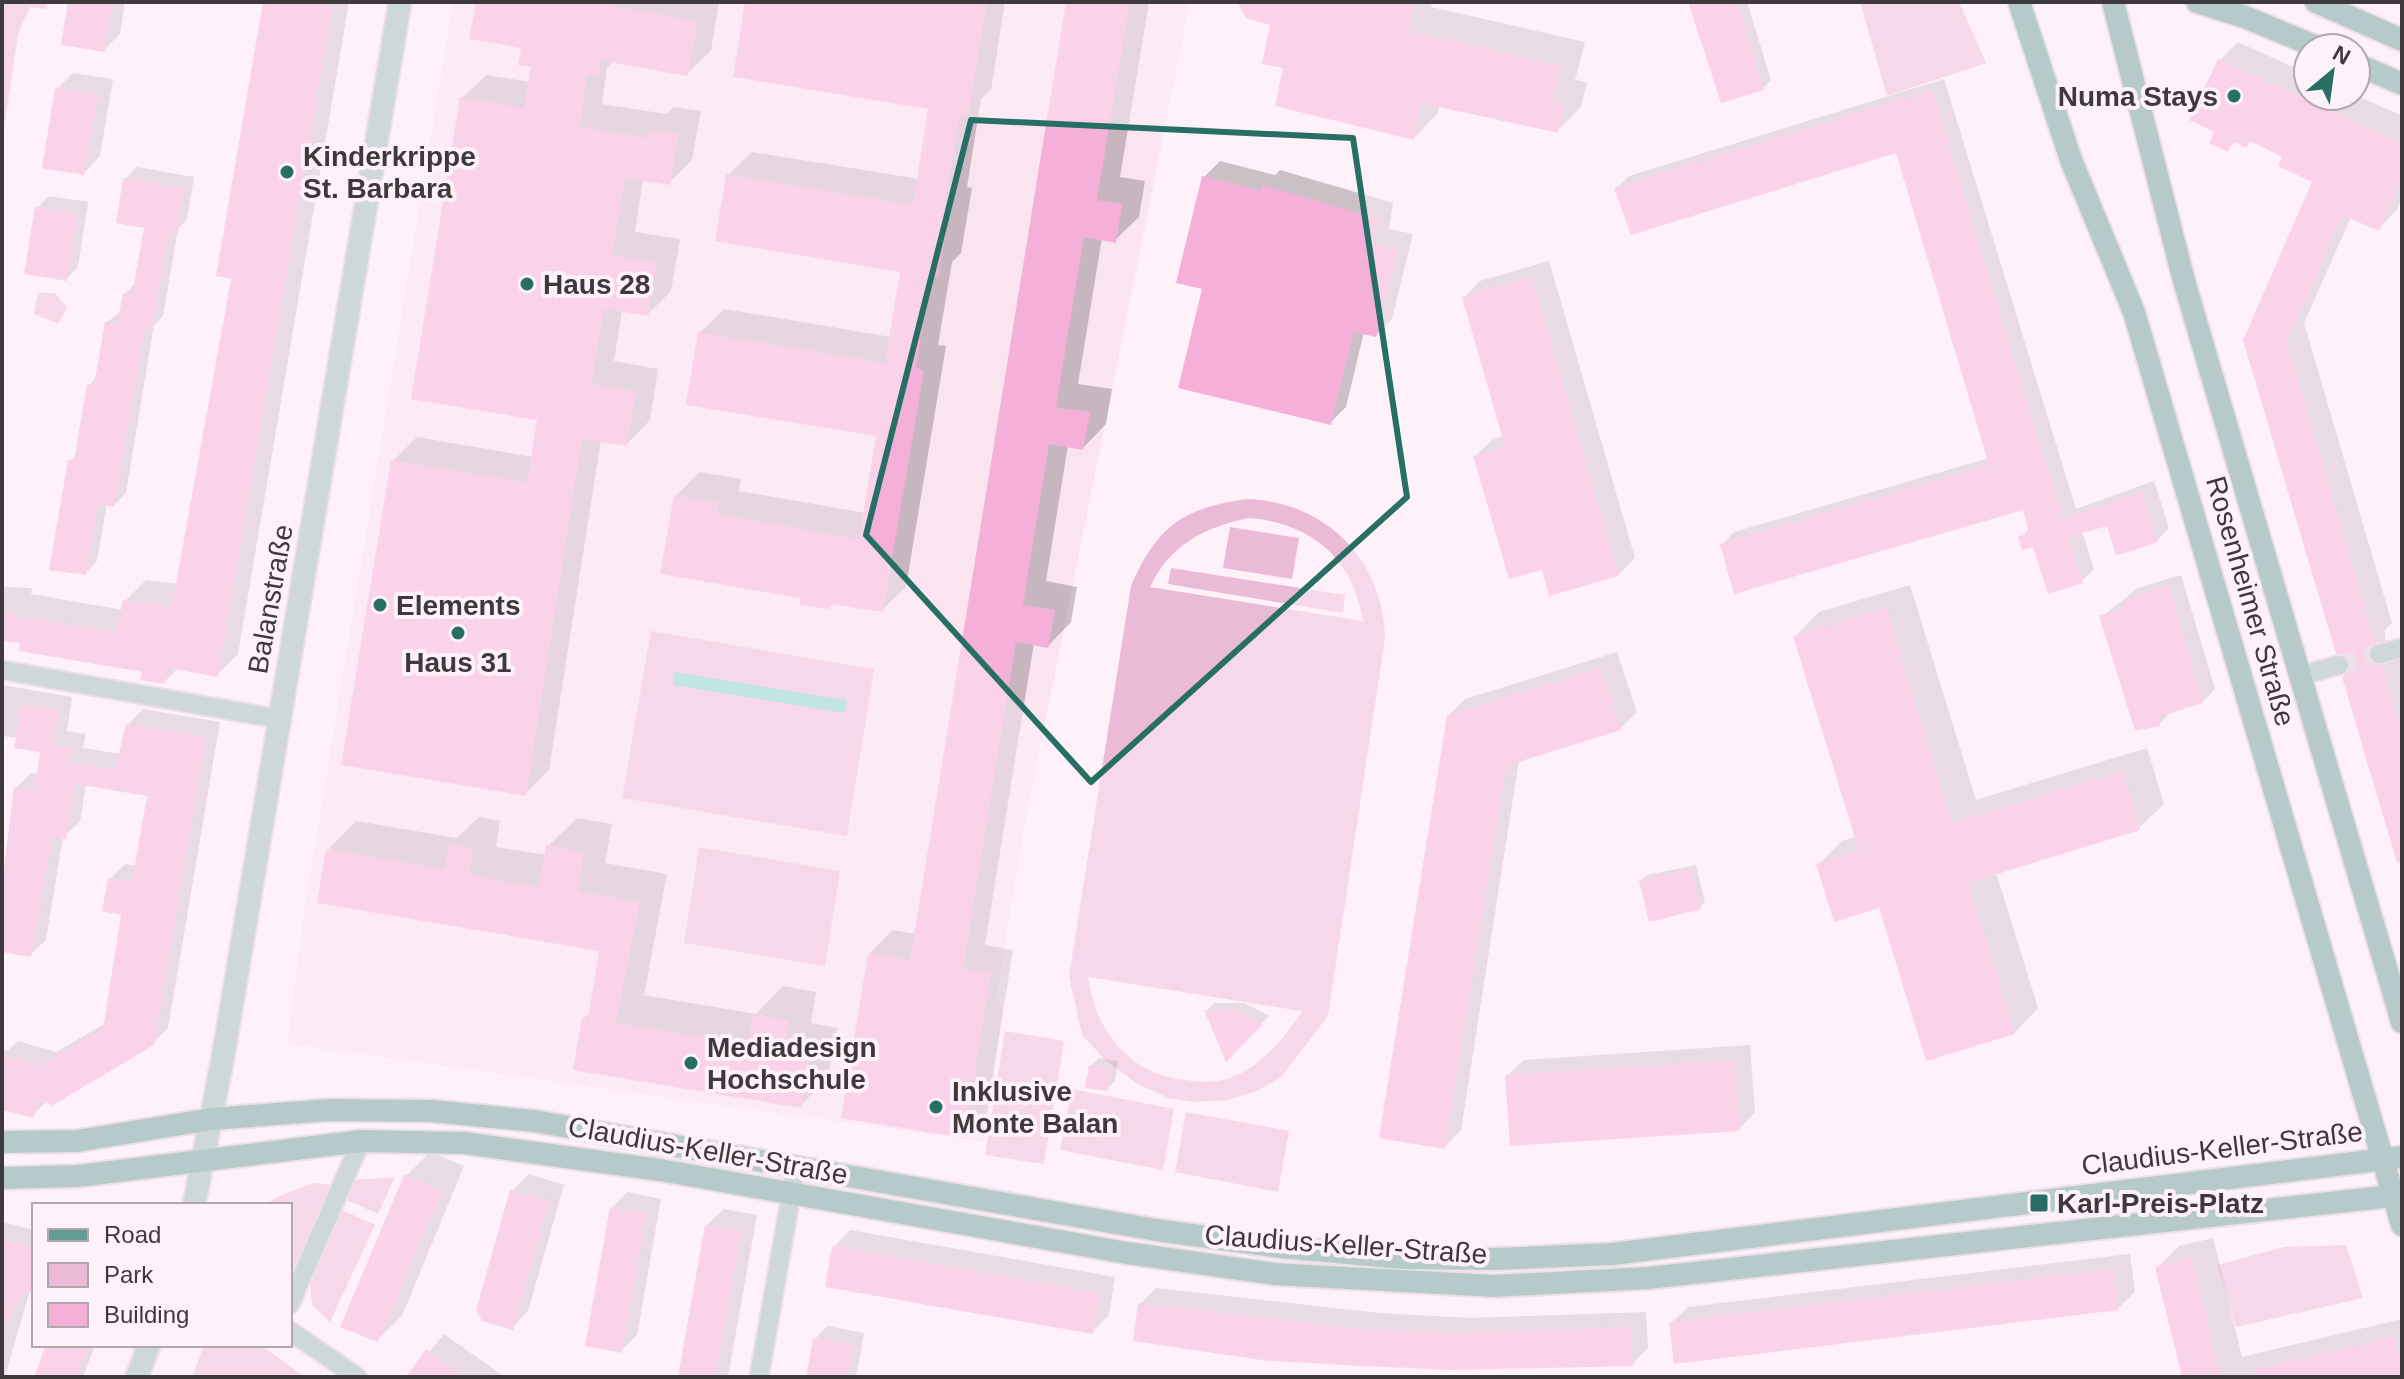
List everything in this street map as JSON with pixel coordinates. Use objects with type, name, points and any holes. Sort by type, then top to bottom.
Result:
[{"type":"main road","name":"Rosenheimer Straße","points":[[2019,2],[2071,160],[2134,312],[2392,1158],[2402,1225]]},
{"type":"main road","name":"Rosenheimer Straße","points":[[2113,2],[2184,281],[2402,1022]]},
{"type":"main road","points":[[2197,2],[2292,37]]},
{"type":"main road","points":[[2316,2],[2402,40]]},
{"type":"main road","points":[[2372,71],[2402,84]]},
{"type":"main road","name":"Claudius-Keller-Straße","points":[[2,1142],[77,1141],[212,1119],[329,1110],[431,1111],[534,1121],[1156,1230],[1280,1247],[1403,1258],[1495,1259],[1612,1254],[2392,1158]]},
{"type":"main road","name":"Claudius-Keller-Straße","points":[[2,1178],[78,1176],[361,1141],[464,1143],[660,1170],[1127,1253],[1274,1274],[1494,1286],[1648,1278],[2398,1195]]},
{"type":"street","name":"Balanstraße","points":[[194,1203],[212,1119],[400,2]]},
{"type":"street","points":[[2379,654],[2402,648]]},
{"type":"street","points":[[2299,676],[2339,665]]},
{"type":"street","points":[[2,670],[280,719]]},
{"type":"street","points":[[292,1299],[361,1141]]},
{"type":"street","points":[[759,1377],[796,1167]]},
{"type":"street","points":[[292,1332],[357,1377]]},
{"type":"street","points":[[137,1377],[148,1347]]},
{"type":"highlighted area","points":[[971,120],[1353,138],[1407,497],[1091,782],[866,535]]},
{"type":"shaded area","points":[[453,2],[1190,2],[1024,828],[997,994],[1003,1009],[985,1142],[287,1044],[304,913]]},
{"type":"shaded area","points":[[674,672],[847,700],[845,713],[673,685]]},
{"type":"green space","points":[[2,2],[48,2],[47,9],[30,7],[18,34],[2,142]]},
{"type":"green space","points":[[1860,2],[1959,2],[1986,63],[1887,96]]},
{"type":"green space","points":[[38,293],[55,293],[67,308],[58,324],[34,314]]},
{"type":"green space","points":[[1247,499],[1275,503],[1301,511],[1324,523],[1361,560],[1374,583],[1382,609],[1385,638],[1328,1016],[1281,1077],[1257,1091],[1228,1100],[1194,1102],[1168,1098],[1136,1083],[1106,1061],[1082,1035],[1069,976],[1131,586],[1162,534],[1189,515]],"holes":[[[1249,518],[1292,527],[1326,548],[1350,579],[1363,621],[1150,587],[1168,560],[1190,540],[1217,527]],[[1088,977],[1301,1011],[1302,1012],[1271,1051],[1242,1073],[1219,1081],[1186,1080],[1148,1069],[1119,1047],[1098,1015]]]},
{"type":"green space","points":[[1230,527],[1299,538],[1292,579],[1223,568]]},
{"type":"green space","points":[[1171,568],[1345,595],[1343,613],[1168,584]]},
{"type":"green space","points":[[651,631],[874,669],[847,836],[622,798]]},
{"type":"green space","points":[[699,847],[840,871],[825,966],[684,943]]},
{"type":"green space","points":[[1005,1031],[1064,1041],[1044,1164],[985,1155]]},
{"type":"green space","points":[[1072,1089],[1174,1109],[1163,1170],[1060,1150]]},
{"type":"green space","points":[[1186,1112],[1289,1131],[1278,1192],[1175,1172]]},
{"type":"green space","points":[[395,1177],[378,1214],[347,1200],[356,1180]]},
{"type":"green space","points":[[314,1183],[333,1185],[292,1276],[292,1203],[268,1203]]},
{"type":"green space","points":[[342,1210],[375,1225],[330,1322],[312,1305],[310,1284]]},
{"type":"green space","points":[[2346,1245],[2363,1298],[2236,1327],[2218,1265],[2284,1247]]},
{"type":"green space","points":[[203,1347],[263,1347],[305,1377],[192,1377]]},
{"type":"building","points":[[68,2],[112,2],[104,52],[61,45]]},
{"type":"building","points":[[263,2],[333,2],[218,677],[167,668],[165,684],[140,680],[142,672],[19,651],[20,643],[2,641],[2,613],[116,633],[123,600],[172,606],[231,279],[216,276]]},
{"type":"building","points":[[476,2],[611,2],[611,6],[698,21],[688,76],[602,61],[599,78],[587,76],[580,127],[647,138],[648,129],[678,134],[670,185],[625,178],[612,255],[657,263],[648,316],[604,309],[591,384],[636,392],[627,446],[582,439],[526,796],[341,765],[391,460],[527,482],[537,420],[411,399],[460,97],[524,108],[531,67],[518,65],[521,48],[469,39]]},
{"type":"building","points":[[745,2],[987,2],[968,115],[960,114],[944,210],[949,211],[938,278],[930,277],[916,368],[924,370],[883,612],[830,604],[829,609],[800,605],[800,598],[660,574],[674,495],[719,503],[717,514],[859,539],[876,436],[686,405],[698,332],[885,363],[900,272],[715,241],[726,174],[913,205],[928,109],[733,77]]},
{"type":"building","points":[[1066,2],[1130,2],[1097,200],[1122,204],[1116,243],[1084,237],[1056,407],[1090,412],[1083,450],[1049,444],[1023,605],[1055,610],[1048,648],[1016,642],[963,969],[991,973],[964,1138],[841,1118],[868,953],[910,960]]},
{"type":"building","points":[[1237,2],[1414,2],[1408,31],[1561,66],[1552,104],[1564,106],[1558,133],[1421,103],[1414,140],[1275,106],[1283,68],[1262,64],[1270,25],[1246,18]]},
{"type":"building","points":[[1688,2],[1737,2],[1764,90],[1721,103]]},
{"type":"building","points":[[2218,59],[2292,93],[2292,112],[2333,112],[2402,144],[2402,178],[2379,231],[2342,215],[2287,342],[2375,643],[2368,650],[2368,658],[2375,665],[2382,666],[2402,732],[2402,862],[2397,863],[2342,677],[2350,669],[2350,661],[2343,654],[2336,654],[2243,340],[2312,182],[2278,166],[2282,157],[2250,141],[2246,148],[2233,141],[2228,152],[2209,143],[2214,132],[2189,120]]},
{"type":"building","points":[[55,88],[98,95],[84,175],[42,168]]},
{"type":"building","points":[[1932,90],[2063,520],[2142,492],[2158,542],[2116,556],[2107,526],[2068,537],[2083,583],[2048,594],[2033,547],[2022,550],[2018,537],[2029,533],[2023,510],[1734,594],[1720,544],[1989,465],[1896,153],[1631,235],[1614,188]]},
{"type":"building","points":[[1202,176],[1261,191],[1262,185],[1378,219],[1374,244],[1398,250],[1376,337],[1354,332],[1331,425],[1178,388],[1202,289],[1176,283]]},
{"type":"building","points":[[123,178],[184,188],[176,233],[168,232],[152,330],[145,328],[114,507],[98,504],[86,575],[49,570],[68,460],[74,461],[87,384],[94,385],[105,322],[117,324],[123,293],[132,295],[144,228],[116,223]]},
{"type":"building","points":[[35,207],[77,214],[67,281],[24,274]]},
{"type":"building","points":[[1532,277],[1619,576],[1549,596],[1542,570],[1509,579],[1473,456],[1505,447],[1462,297]]},
{"type":"building","points":[[2169,586],[2203,703],[2158,717],[2160,726],[2135,731],[2099,616],[2126,608],[2123,600]]},
{"type":"building","points":[[1886,608],[1952,823],[2122,771],[2140,830],[1968,883],[2015,1034],[1926,1061],[1879,908],[1834,922],[1816,864],[1859,851],[1793,636]]},
{"type":"building","points":[[1601,668],[1621,730],[1506,766],[1445,1149],[1379,1138],[1447,715]]},
{"type":"building","points":[[21,705],[58,711],[53,746],[72,748],[69,763],[115,770],[126,724],[206,737],[154,1045],[53,1105],[38,1101],[33,1118],[2,1110],[2,1055],[39,1066],[103,1029],[121,915],[102,911],[108,878],[132,882],[147,796],[75,784],[66,839],[52,837],[31,957],[2,952],[2,886],[14,787],[34,790],[40,752],[14,748]]},
{"type":"building","points":[[449,844],[473,849],[469,875],[539,887],[546,845],[584,852],[578,891],[640,902],[616,1023],[748,1045],[753,1014],[789,1020],[784,1051],[809,1056],[801,1108],[573,1070],[582,1018],[588,1018],[599,951],[317,903],[326,849],[444,869]]},
{"type":"building","points":[[1691,869],[1701,909],[1649,922],[1639,880]]},
{"type":"building","points":[[1204,1010],[1235,1010],[1263,1024],[1226,1062]]},
{"type":"building","points":[[1734,1060],[1740,1131],[1510,1146],[1505,1075]]},
{"type":"building","points":[[1089,1065],[1111,1069],[1108,1091],[1085,1088]]},
{"type":"building","points":[[404,1175],[442,1191],[378,1342],[340,1327]]},
{"type":"building","points":[[510,1190],[549,1201],[513,1330],[482,1321],[476,1310]]},
{"type":"building","points":[[610,1207],[646,1214],[622,1353],[585,1346]]},
{"type":"building","points":[[705,1225],[742,1231],[715,1377],[678,1377]]},
{"type":"building","points":[[2,1239],[32,1247],[32,1293],[25,1291],[2,1329]]},
{"type":"building","points":[[832,1246],[1100,1293],[1093,1334],[825,1287]]},
{"type":"building","points":[[2192,1258],[2220,1377],[2182,1377],[2155,1267]]},
{"type":"building","points":[[2114,1269],[2119,1310],[1674,1364],[1669,1322]]},
{"type":"building","points":[[1138,1303],[1361,1329],[1452,1333],[1630,1327],[1633,1366],[1450,1370],[1268,1361],[1133,1341]]},
{"type":"building","points":[[2396,1336],[2402,1377],[2254,1377],[2254,1370]]},
{"type":"building","points":[[813,1338],[853,1345],[847,1377],[806,1377]]},
{"type":"building","points":[[45,1347],[87,1347],[76,1377],[34,1377]]},
{"type":"building","points":[[426,1349],[464,1377],[406,1377]]},
{"type":"tunnel","points":[[2339,665],[2379,654]]},
{"type":"place","name":"Numa Stays","points":[[2234,96]]},
{"type":"place","name":"Kinderkrippe St. Barbara","points":[[287,172]]},
{"type":"place","name":"Haus 28","points":[[527,284]]},
{"type":"place","name":"Elements","points":[[380,605]]},
{"type":"place","name":"Haus 31","points":[[458,633]]},
{"type":"place","name":"Mediadesign Hochschule","points":[[691,1063]]},
{"type":"place","name":"Inklusive Monte Balan","points":[[936,1107]]},
{"type":"place","name":"Karl-Preis-Platz","points":[[2039,1203]]}]
